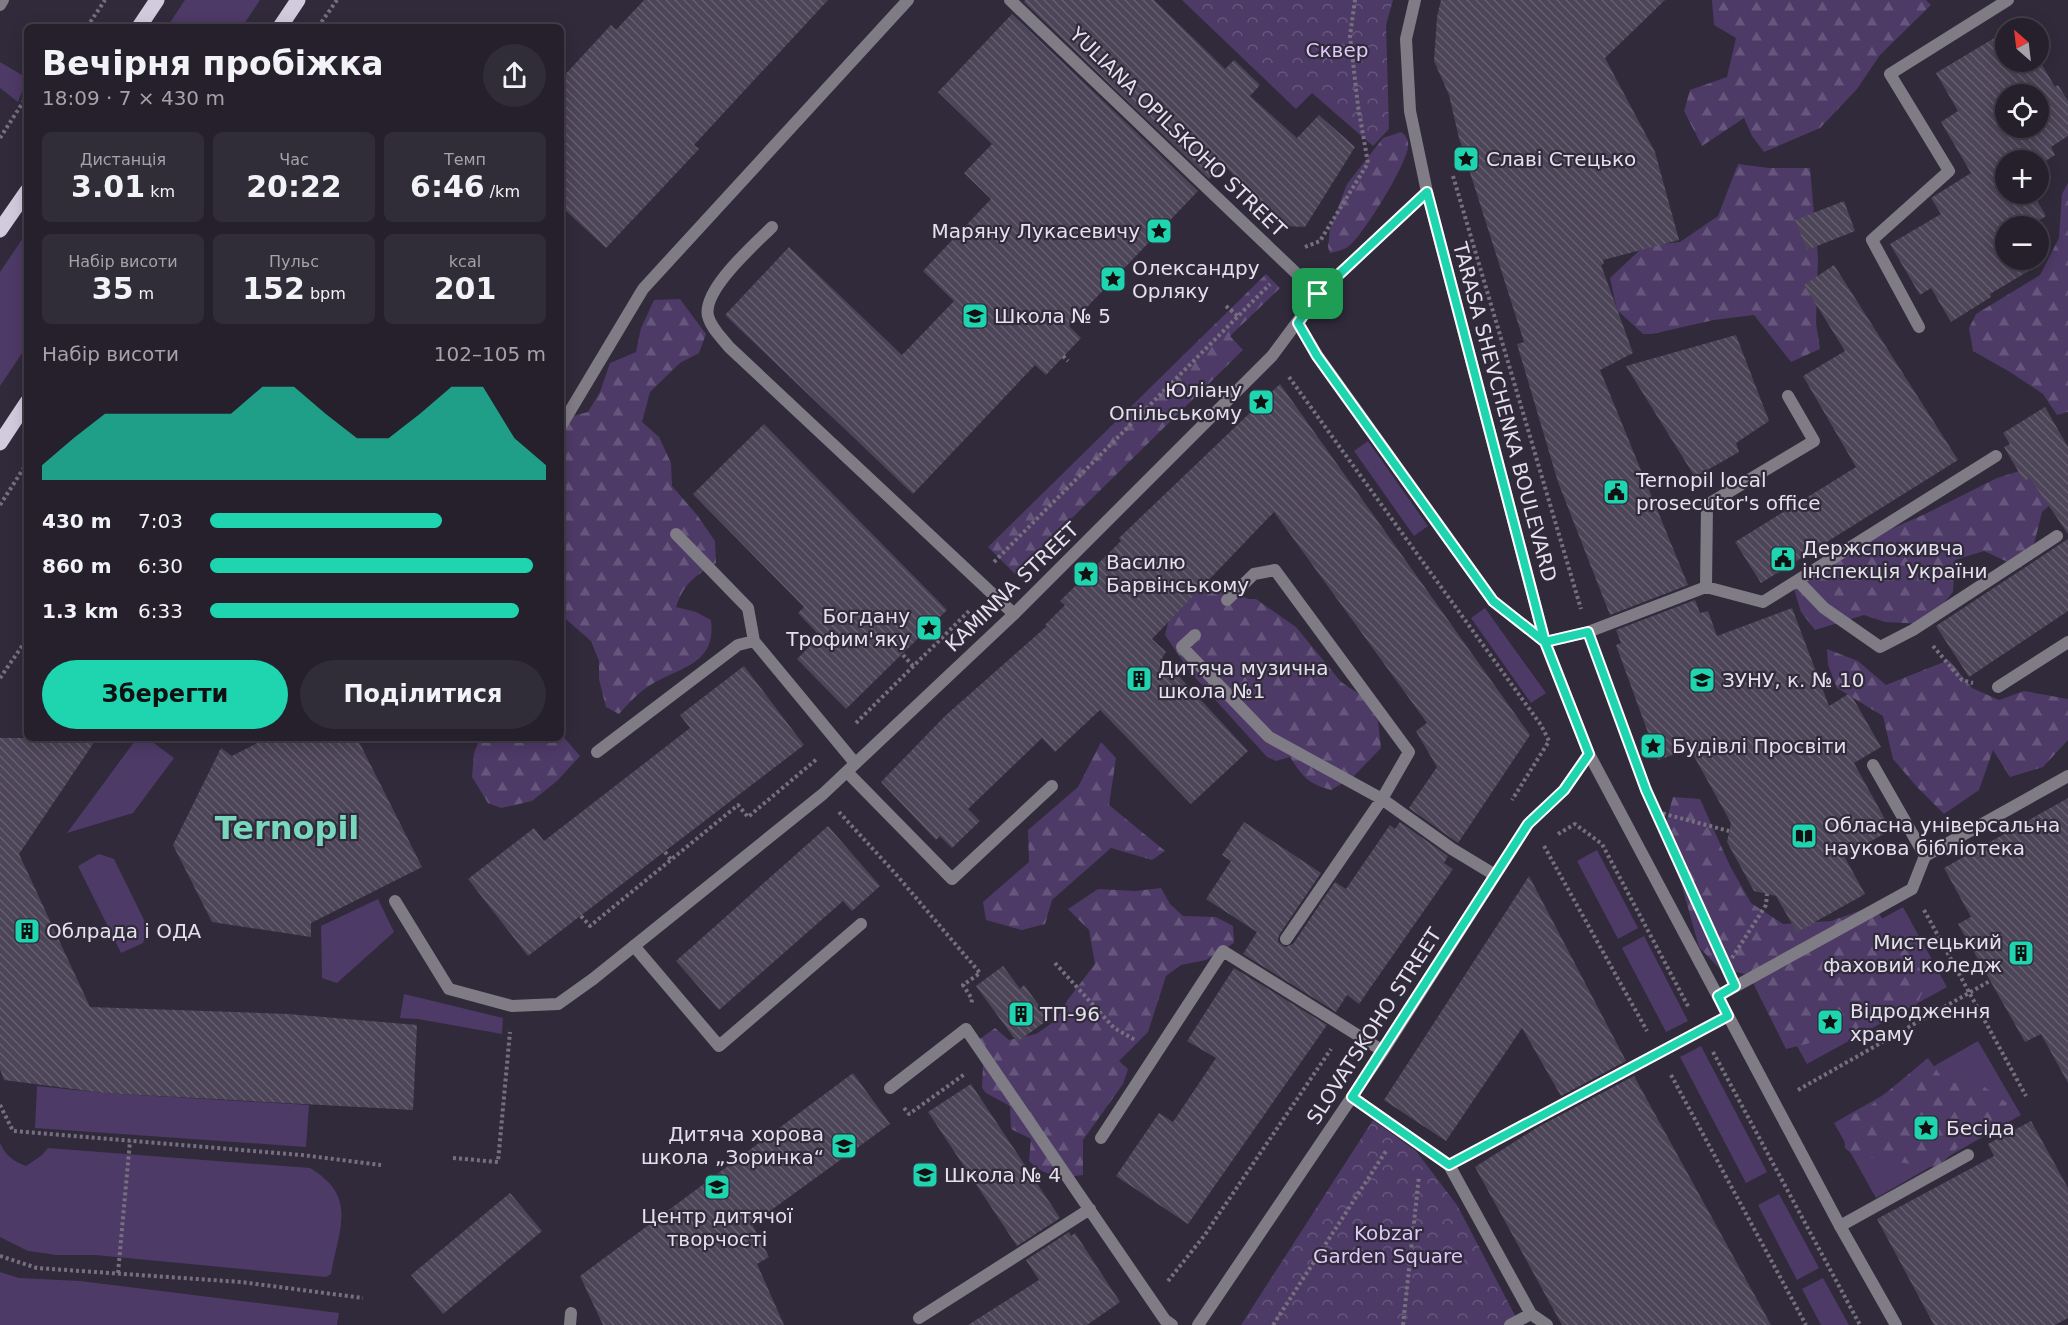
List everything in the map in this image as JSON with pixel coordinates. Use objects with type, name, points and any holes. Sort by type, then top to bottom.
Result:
[{"type":"main road","points":[[141,24],[157,0]]},
{"type":"main road","points":[[282,24],[298,0]]},
{"type":"main road","points":[[0,230],[24,194]]},
{"type":"main road","points":[[0,443],[24,407]]},
{"type":"street","points":[[0,5],[3,0]]},
{"type":"street","points":[[564,421],[643,289],[908,0]]},
{"type":"street","name":"YULIANA OPILSKOHO STREET","points":[[1010,0],[1318,294]]},
{"type":"street","name":"TARASA SHEVCHENKA BOULEVARD","points":[[1416,0],[1406,39],[1410,111],[1427,192],[1545,642],[1589,754],[1840,1226],[1895,1323]]},
{"type":"street","points":[[1918,327],[1872,240],[1949,171],[1890,74],[2008,0]]},
{"type":"street","name":"KAMINNA STREET","points":[[394,901],[449,989],[512,1006],[558,1004],[823,794],[1014,614],[1272,356],[1318,294],[1427,192]]},
{"type":"street","points":[[772,227],[725,276],[708,303],[708,316],[714,329],[729,347],[1014,614]]},
{"type":"street","points":[[1298,323],[1317,356],[1493,601],[1545,642],[1588,632],[1706,586],[1763,602],[1996,456]]},
{"type":"street","points":[[1706,586],[1707,505],[1814,441],[1788,396]]},
{"type":"street","points":[[676,534],[748,608],[754,641],[837,742],[851,767],[952,879],[1052,786]]},
{"type":"street","points":[[1798,581],[1824,608],[1880,646],[1918,627],[2057,536]]},
{"type":"street","points":[[1227,600],[1254,574],[1275,570],[1409,752],[1382,799],[1286,939]]},
{"type":"street","points":[[1195,634],[1182,647],[1269,737],[1382,799],[1452,849],[1495,875]]},
{"type":"street","points":[[597,752],[738,645],[754,641]]},
{"type":"street","points":[[1998,687],[2068,642]]},
{"type":"street","name":"SLOVATSKOHO STREET","points":[[1198,1325],[1383,1050],[1528,824],[1564,790],[1589,754]]},
{"type":"street","points":[[1873,765],[1924,856]]},
{"type":"street","points":[[1718,996],[1912,889],[1924,856],[2068,776]]},
{"type":"street","points":[[634,946],[719,1046],[861,924]]},
{"type":"street","points":[[1101,1138],[1223,951],[1383,1050]]},
{"type":"street","points":[[1449,1165],[1728,1016]]},
{"type":"street","points":[[890,1088],[966,1029],[1165,1320],[1172,1325]]},
{"type":"street","points":[[1352,1097],[1449,1165],[1530,1314],[1547,1325]]},
{"type":"street","points":[[1840,1226],[1968,1155]]},
{"type":"street","points":[[919,1318],[1090,1209]]},
{"type":"street","points":[[1510,1325],[1530,1314]]},
{"type":"path","points":[[89,24],[105,0]]},
{"type":"path","points":[[320,24],[337,0]]},
{"type":"path","points":[[1307,245],[1320,241],[1368,163],[1358,106],[1350,36],[1355,0]]},
{"type":"path","points":[[0,138],[24,101]]},
{"type":"path","points":[[1452,174],[1588,632],[1646,790],[1679,863]]},
{"type":"path","points":[[976,579],[1274,280]]},
{"type":"path","points":[[1226,306],[1239,317]]},
{"type":"path","points":[[1063,356],[1068,361]]},
{"type":"path","points":[[1283,369],[1541,725],[1550,741]]},
{"type":"path","points":[[0,505],[24,468]]},
{"type":"path","points":[[581,916],[590,926],[738,806],[748,817],[837,742],[989,591]]},
{"type":"path","points":[[1918,627],[1962,680],[1998,687]]},
{"type":"path","points":[[0,678],[24,643]]},
{"type":"path","points":[[903,655],[913,666]]},
{"type":"path","points":[[823,794],[894,872],[980,973],[963,985],[972,999]]},
{"type":"path","points":[[1656,812],[1729,831]]},
{"type":"path","points":[[1575,824],[1602,844],[1860,1325]]},
{"type":"path","points":[[1542,843],[1806,1325]]},
{"type":"path","points":[[665,852],[672,861]]},
{"type":"path","points":[[1912,889],[2026,1096]]},
{"type":"path","points":[[1735,986],[1726,966],[1766,905],[1767,894]]},
{"type":"path","points":[[1055,963],[1114,1028]]},
{"type":"path","points":[[1792,1094],[1990,981]]},
{"type":"path","points":[[1152,1301],[1204,1236],[1346,1027]]},
{"type":"path","points":[[453,1158],[498,1162],[508,1054]]},
{"type":"path","points":[[0,1105],[13,1131],[302,1155],[381,1165]]},
{"type":"path","points":[[1273,1325],[1400,1130]]},
{"type":"path","points":[[118,1273],[130,1141]]},
{"type":"path","points":[[1403,1325],[1423,1147]]},
{"type":"path","points":[[0,1256],[37,1268],[241,1282],[363,1298]]},
{"type":"green space","points":[[185,0],[260,0],[244,24],[169,24]]},
{"type":"green space","name":"Сквер","points":[[1182,0],[1393,0],[1386,25],[1389,129],[1373,146],[1312,93],[1296,109]]},
{"type":"green space","points":[[1712,0],[1926,0],[1931,5],[1880,55],[1857,89],[1820,128],[1764,152],[1752,136],[1744,118],[1702,146],[1684,111],[1690,90],[1727,77],[1736,38],[1714,25]]},
{"type":"green space","points":[[0,62],[24,76],[24,86],[18,102],[0,88]]},
{"type":"green space","points":[[1401,132],[1407,138],[1408,147],[1400,169],[1383,200],[1348,247],[1330,253],[1328,247],[1330,229],[1347,184],[1383,138]]},
{"type":"green space","points":[[1738,164],[1769,168],[1810,168],[1818,259],[1816,323],[1820,349],[1791,362],[1754,315],[1714,320],[1643,334],[1617,310],[1610,278],[1644,246],[1680,242],[1718,216]]},
{"type":"green space","points":[[2068,183],[2068,412],[2057,415],[2043,394],[1973,351],[1969,328],[1976,314],[2040,275],[2043,270],[2049,270],[2049,257],[2059,238],[2062,194]]},
{"type":"green space","points":[[24,236],[24,350],[0,386],[0,272]]},
{"type":"green space","points":[[1266,274],[1280,288],[1230,336],[1243,350],[1015,574],[988,547]]},
{"type":"green space","points":[[680,299],[706,334],[699,353],[680,363],[650,392],[642,422],[659,437],[671,463],[672,486],[697,515],[715,541],[716,563],[691,581],[676,607],[696,612],[711,620],[711,636],[708,648],[701,657],[646,688],[619,714],[606,707],[599,679],[599,661],[591,641],[564,618],[564,418],[588,412],[600,392],[610,363],[636,352],[641,328],[654,300]]},
{"type":"green space","points":[[1368,441],[1428,526],[1414,536],[1354,451]]},
{"type":"green space","points":[[2065,457],[2068,489],[2042,512],[2034,544],[2021,568],[1984,551],[1955,560],[1953,592],[1926,624],[1885,622],[1864,615],[1815,630],[1801,612],[1793,586],[1845,549],[1923,515],[1997,478]]},
{"type":"green space","points":[[1198,577],[1223,586],[1248,599],[1256,599],[1296,627],[1341,682],[1362,696],[1378,721],[1381,748],[1353,777],[1331,790],[1316,785],[1306,778],[1290,757],[1276,761],[1267,757],[1191,673],[1165,635],[1171,610]]},
{"type":"green space","points":[[1485,608],[1546,693],[1531,703],[1471,618]]},
{"type":"green space","points":[[1827,649],[1858,661],[1886,685],[1949,660],[1972,688],[1999,700],[2024,691],[2068,699],[2068,740],[2043,767],[2010,777],[1993,750],[1979,790],[1944,814],[1893,759],[1883,716],[1837,688],[1828,665]]},
{"type":"green space","points":[[564,737],[580,756],[557,781],[532,801],[501,808],[488,803],[472,777],[474,753],[479,741],[564,741]]},
{"type":"green space","points":[[135,741],[151,741],[174,758],[133,813],[67,833]]},
{"type":"green space","points":[[1101,742],[1116,758],[1109,805],[1165,851],[1152,860],[1111,848],[1052,900],[1045,924],[1022,930],[986,920],[983,902],[1029,862],[1028,830],[1078,787]]},
{"type":"green space","points":[[1673,797],[1700,799],[1730,866],[1751,903],[1783,924],[1831,921],[1873,906],[1928,980],[1917,1004],[1866,1029],[1786,1049],[1749,975],[1719,968],[1699,947],[1665,826]]},
{"type":"green space","points":[[1597,850],[1638,928],[1618,939],[1577,861]]},
{"type":"green space","points":[[99,854],[114,859],[148,928],[143,943],[121,953],[78,866]]},
{"type":"green space","points":[[1161,888],[1170,904],[1183,916],[1216,917],[1233,926],[1234,943],[1206,960],[1181,965],[1166,976],[1148,1032],[1119,1061],[1128,1069],[1123,1084],[1083,1140],[1083,1175],[1060,1176],[1047,1173],[1029,1161],[1031,1139],[1011,1129],[1010,1106],[986,1093],[982,1088],[983,1066],[980,1039],[995,1028],[1009,1040],[1036,1034],[1055,1021],[1095,964],[1089,930],[1068,909],[1098,889],[1136,891]]},
{"type":"green space","points":[[378,899],[394,932],[337,983],[322,978],[321,926]]},
{"type":"green space","points":[[1903,907],[1947,987],[1807,1064],[1763,985]]},
{"type":"green space","points":[[1644,936],[1688,1021],[1666,1032],[1622,948]]},
{"type":"green space","points":[[404,994],[503,1018],[502,1034],[418,1019],[400,1018]]},
{"type":"green space","points":[[1978,1041],[2021,1115],[1876,1198],[1834,1123]]},
{"type":"green space","points":[[1701,1046],[1767,1172],[1746,1183],[1680,1057]]},
{"type":"green space","points":[[1928,1058],[1945,1082],[1983,1086],[2007,1103],[1998,1129],[1959,1146],[1937,1168],[1853,1155],[1845,1148],[1843,1119],[1869,1107]]},
{"type":"green space","points":[[37,1086],[104,1093],[309,1105],[306,1147],[35,1128]]},
{"type":"green space","name":"Kobzar Garden Square","points":[[1373,1120],[1416,1151],[1457,1205],[1520,1325],[1241,1325]]},
{"type":"green space","points":[[0,1143],[10,1158],[26,1166],[48,1148],[310,1168],[335,1190],[340,1202],[341,1227],[331,1274],[326,1277],[95,1255],[57,1255],[28,1251],[0,1237]]},
{"type":"green space","points":[[1779,1194],[1819,1268],[1797,1280],[1758,1205]]},
{"type":"green space","points":[[0,1272],[19,1278],[80,1281],[339,1313],[337,1325],[0,1325]]},
{"type":"green space","points":[[1823,1278],[1849,1325],[1821,1325],[1802,1289]]},
{"type":"building","points":[[644,0],[828,0],[694,145],[699,149],[606,248],[564,209],[564,76],[611,25],[616,30]]},
{"type":"building","points":[[1025,0],[1154,0],[1225,69],[1234,60],[1260,85],[1250,96],[1297,138],[1319,115],[1355,147],[1305,227],[1284,226],[1223,164],[1209,179],[1024,2]]},
{"type":"building","points":[[1441,0],[1665,0],[1605,58],[1655,152],[1679,240],[1603,260],[1604,264],[1601,265],[1633,353],[1600,370],[1688,585],[1610,615],[1558,482],[1517,344],[1524,342],[1459,138],[1449,95],[1434,61],[1437,17]]},
{"type":"building","points":[[1012,14],[1198,191],[1069,326],[1081,338],[1046,375],[1035,365],[913,494],[725,315],[789,247],[902,355],[954,301],[923,271],[991,199],[964,173],[992,144],[938,92]]},
{"type":"building","points":[[1995,38],[1995,72],[2046,72],[2055,87],[2058,85],[2068,101],[2068,136],[2051,147],[2055,155],[2049,159],[2049,150],[1995,150],[1995,204],[2039,204],[2046,216],[1995,216],[1995,270],[2030,270],[1990,294],[1991,297],[1951,322],[1931,288],[1920,295],[1890,244],[1941,214],[1931,198],[1971,173],[1941,122],[1958,111],[1936,73]]},
{"type":"building","points":[[1844,201],[1855,231],[1807,250],[1795,220]]},
{"type":"building","points":[[1834,265],[1958,460],[1761,583],[1735,542],[1856,467],[1803,376],[1845,351],[1804,285]]},
{"type":"building","points":[[1736,335],[1769,421],[1736,443],[1739,452],[1695,477],[1626,366]]},
{"type":"building","points":[[1280,384],[1530,735],[1458,843],[1409,808],[1437,767],[1416,731],[1427,723],[1274,512],[1152,639],[1166,652],[1162,658],[1248,751],[1191,804],[1100,710],[1055,752],[1042,738],[968,809],[980,821],[952,848],[940,836],[936,840],[881,782],[945,716],[1047,626],[1045,625],[1065,605],[1060,601],[1121,541],[1119,538]]},
{"type":"building","points":[[2045,407],[2068,447],[2068,534],[2030,478],[2024,481],[2004,447],[2010,444],[2003,433]]},
{"type":"building","points":[[764,424],[947,610],[846,709],[797,659],[820,636],[798,613],[804,607],[693,494]]},
{"type":"building","points":[[2068,539],[2068,611],[1969,677],[1936,626]]},
{"type":"building","points":[[1695,600],[1700,613],[1708,611],[1717,636],[1792,608],[1829,706],[1850,693],[1881,747],[1854,763],[1891,830],[1844,856],[1865,894],[1797,932],[1776,896],[1754,891],[1727,842],[1731,823],[1690,749],[1658,760],[1616,645],[1621,643],[1616,630]]},
{"type":"building","points":[[744,666],[804,745],[528,956],[468,879],[534,828],[544,841],[690,728],[680,715]]},
{"type":"building","name":"Облрада і ОДА","points":[[0,738],[24,738],[24,741],[95,741],[19,854],[90,1007],[288,1014],[417,1025],[413,1110],[104,1093],[4,1080],[0,1069]]},
{"type":"building","points":[[261,741],[359,741],[422,867],[311,923],[311,937],[212,922],[173,845],[221,748],[232,756]]},
{"type":"building","name":"Мистецький фаховий коледж","points":[[2068,798],[2068,1083],[2041,1034],[2025,1042],[1958,924],[1971,917],[1944,868]]},
{"type":"building","points":[[1244,822],[1321,873],[1279,935],[1278,942],[1285,947],[1293,944],[1335,882],[1346,889],[1390,825],[1395,829],[1400,822],[1448,856],[1444,863],[1453,869],[1359,1004],[1347,995],[1336,1012],[1243,954],[1257,932],[1206,899],[1231,861],[1222,855]]},
{"type":"building","points":[[828,826],[880,886],[852,911],[843,901],[719,1010],[676,961]]},
{"type":"building","points":[[1529,876],[1626,1061],[1561,1096],[1522,1028],[1446,1141],[1384,1100]]},
{"type":"building","name":"ТП-96","points":[[1003,966],[1020,989],[1024,985],[1049,1019],[1017,1042],[976,986]]},
{"type":"building","points":[[1234,968],[1327,1025],[1188,1224],[1116,1176],[1159,1113],[1173,1122],[1216,1058],[1187,1041]]},
{"type":"building","points":[[853,1073],[890,1124],[752,1224],[769,1257],[757,1264],[784,1325],[603,1325],[580,1276]]},
{"type":"building","points":[[1634,1076],[1771,1325],[1562,1325],[1475,1167],[1538,1127]]},
{"type":"building","points":[[971,1084],[1060,1218],[1017,1246],[928,1112]]},
{"type":"building","points":[[2031,1121],[2068,1188],[2068,1318],[2055,1325],[1934,1325],[1877,1219],[1994,1156],[1988,1144]]},
{"type":"building","points":[[510,1193],[542,1231],[443,1314],[411,1275]]},
{"type":"building","points":[[1069,1232],[1071,1236],[1075,1233],[1120,1302],[1087,1325],[968,1325],[1039,1280],[1026,1260]]},
{"type":"place","name":"Славі Стецько","points":[[1466,159]]},
{"type":"place","name":"Маряну Лукасевичу","points":[[1159,231]]},
{"type":"place","name":"Олександру Орляку","points":[[1113,279]]},
{"type":"place","name":"Школа № 5","points":[[975,316]]},
{"type":"place","name":"Юліану Опільському","points":[[1261,402]]},
{"type":"place","name":"Ternopil local prosecutor's office","points":[[1616,492]]},
{"type":"place","name":"Держспоживча інспекція України","points":[[1783,559]]},
{"type":"place","name":"Василю Барвінському","points":[[1086,574]]},
{"type":"place","name":"Богдану Трофим'яку","points":[[929,628]]},
{"type":"place","name":"Дитяча музична школа №1","points":[[1139,679]]},
{"type":"place","name":"ЗУНУ, к. № 10","points":[[1702,680]]},
{"type":"place","name":"Будівлі Просвіти","points":[[1653,746]]},
{"type":"place","name":"Обласна універсальна наукова бібліотека","points":[[1804,836]]},
{"type":"place","name":"Облрада і ОДА","points":[[27,931]]},
{"type":"place","name":"Мистецький фаховий коледж","points":[[2021,953]]},
{"type":"place","name":"ТП-96","points":[[1021,1014]]},
{"type":"place","name":"Відродження храму","points":[[1830,1022]]},
{"type":"place","name":"Бесіда","points":[[1926,1128]]},
{"type":"place","name":"Дитяча хорова школа „Зоринка“","points":[[844,1146]]},
{"type":"place","name":"Школа № 4","points":[[925,1175]]},
{"type":"place","name":"Центр дитячої творчості","points":[[717,1187]]},
{"type":"district","name":"Ternopil","points":[[287,828]]},
{"type":"route","points":[[1318,294],[1298,323],[1317,356],[1493,601],[1545,642],[1589,754],[1564,790],[1528,824],[1352,1097],[1449,1165],[1728,1016],[1718,996],[1735,986],[1646,790],[1588,632],[1545,642],[1427,192],[1318,294]]}]
